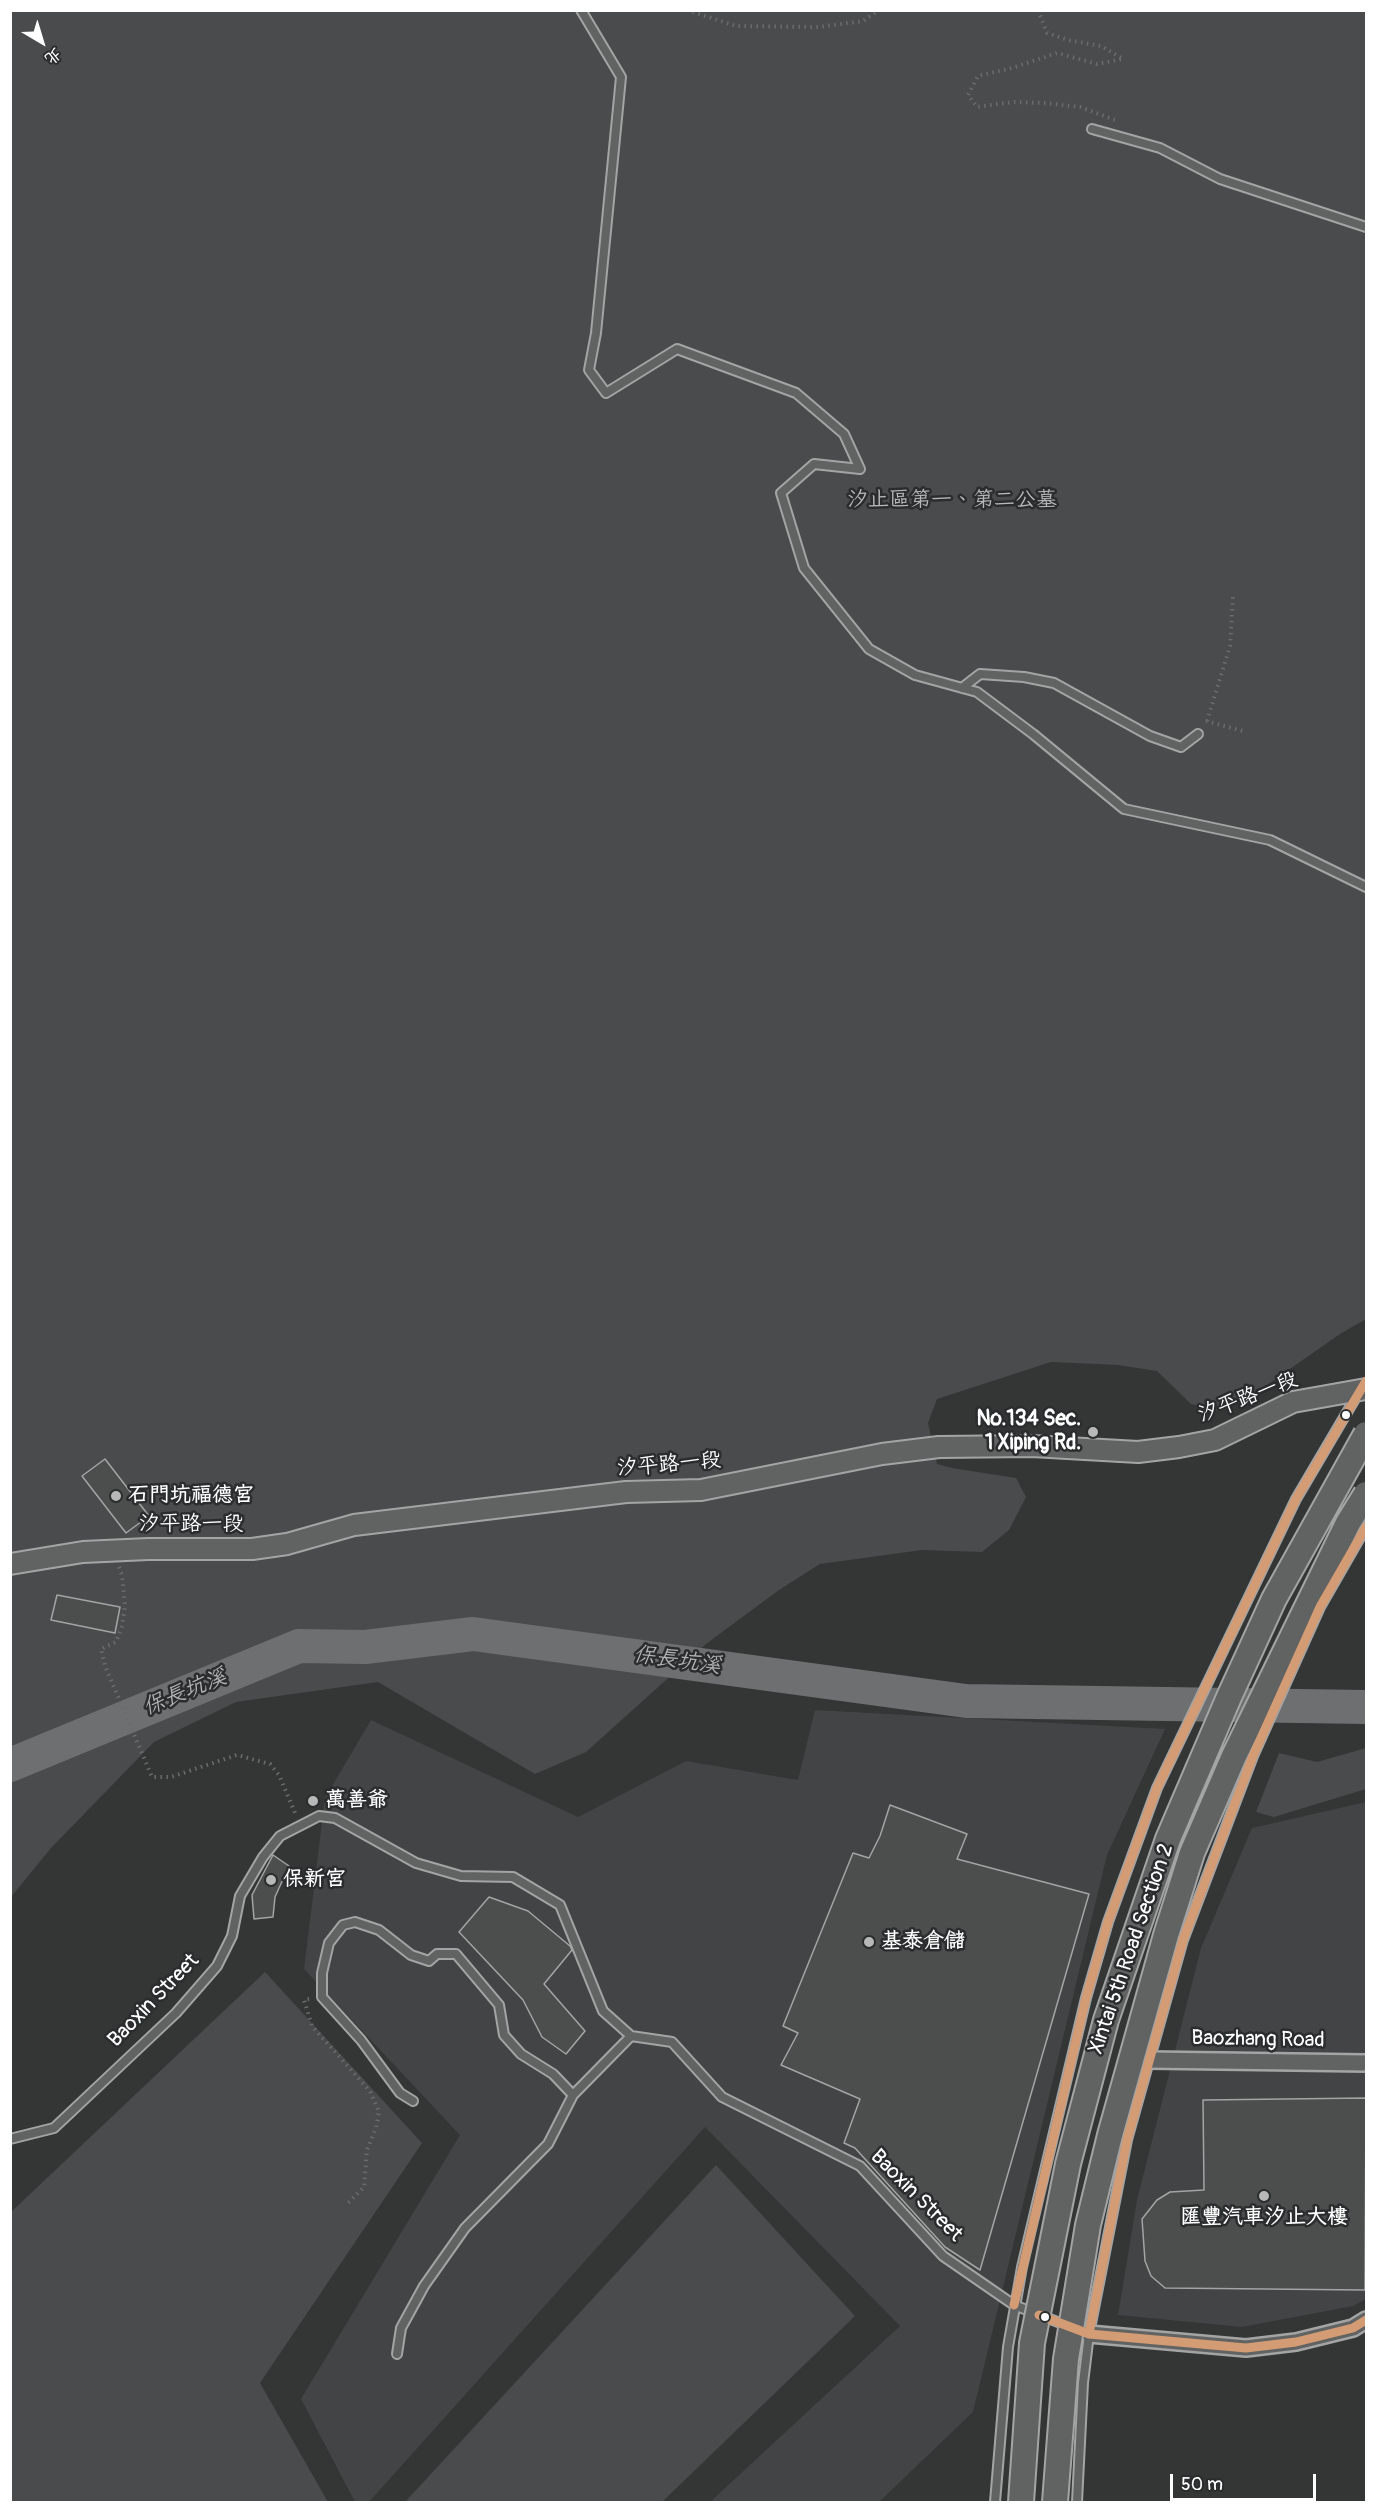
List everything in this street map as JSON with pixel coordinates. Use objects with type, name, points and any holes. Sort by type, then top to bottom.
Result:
[{"type":"main road","name":"Xintai 5th Road Section 2","points":[[1021,2502],[1032,2343],[1068,2164],[1106,2020],[1168,1839],[1205,1751],[1274,1599],[1366,1434]]},
{"type":"main road","name":"Xintai 5th Road Section 2","points":[[1055,2502],[1066,2359],[1088,2225],[1110,2135],[1166,1935],[1192,1853],[1225,1776],[1348,1523],[1366,1494]]},
{"type":"street","name":"汐平路一段","points":[[10,1564],[83,1552],[252,1549],[287,1544],[354,1525],[626,1492],[701,1490],[882,1454],[939,1447],[1032,1446],[1138,1452],[1179,1447],[1215,1440],[1293,1402],[1364,1387]]},
{"type":"street","name":"Baozhang Road","points":[[1149,2060],[1366,2063]]},
{"type":"street","name":"Baoxin Street","points":[[1089,2334],[1246,2348],[1296,2342],[1353,2328],[1366,2320]]},
{"type":"lane","points":[[581,10],[621,77],[596,333],[589,370],[606,393],[677,349],[796,393],[844,434],[860,470],[814,464],[781,493],[804,568],[869,649],[915,675],[977,692],[1124,809],[1270,840],[1366,887]]},
{"type":"lane","points":[[1092,129],[1160,147],[1220,179],[1366,227]]},
{"type":"lane","points":[[962,688],[980,674],[1024,677],[1054,683],[1150,736],[1181,747],[1198,734]]},
{"type":"lane","points":[[995,2502],[1008,2347],[1014,2305],[1086,1998],[1108,1922],[1157,1788],[1296,1499],[1364,1387]]},
{"type":"lane","points":[[1077,2502],[1083,2383],[1089,2334],[1127,2140],[1183,1940],[1253,1756],[1320,1607],[1366,1527]]},
{"type":"lane","name":"Baoxin Street","points":[[10,2139],[54,2128],[176,2013],[217,1966],[232,1936],[240,1896],[263,1857],[280,1836],[319,1816],[335,1818],[416,1863],[461,1876],[513,1877],[560,1905],[603,2011],[631,2036],[672,2042],[722,2097],[860,2166],[943,2256],[1014,2305],[1089,2334]]},
{"type":"lane","points":[[413,2101],[400,2093],[361,2040],[322,1997],[322,1973],[329,1942],[343,1925],[355,1922],[379,1930],[411,1955],[429,1961],[437,1954],[456,1954],[500,2005],[504,2035],[521,2054],[553,2074],[573,2095]]},
{"type":"lane","points":[[398,2354],[401,2328],[424,2286],[465,2228],[548,2144],[573,2095],[631,2036]]},
{"type":"path","points":[[687,10],[736,26],[819,27],[863,21],[879,10]]},
{"type":"path","points":[[1038,10],[1047,33],[1068,40],[1101,46],[1122,59],[1097,64],[1057,53],[1012,68],[978,76],[968,95],[977,106],[1013,102],[1044,103],[1080,107],[1116,120],[1108,125],[1092,129]]},
{"type":"path","points":[[1198,734],[1206,721],[1230,646],[1233,596]]},
{"type":"path","points":[[1206,721],[1243,731]]},
{"type":"path","points":[[113,1551],[122,1575],[125,1606],[122,1626],[116,1642],[101,1649],[105,1666],[152,1777],[171,1777],[237,1755],[270,1764],[279,1775],[300,1824]]},
{"type":"path","points":[[322,1997],[304,2000],[312,2026],[370,2091],[379,2112],[376,2128],[367,2150],[364,2187],[348,2203]]},
{"type":"shaded area","points":[[815,1710],[1165,1729],[1107,1855],[973,2412],[879,2502],[710,2502],[900,2326],[705,2127],[369,2502],[355,2502],[301,2399],[460,2135],[304,1969],[325,1798],[371,1720],[578,1817],[686,1761],[798,1780]]},
{"type":"shaded area","points":[[1366,1802],[1366,2299],[1353,2306],[1242,2327],[1118,2315],[1137,2200],[1201,1948],[1252,1828]]},
{"type":"green space","name":"汐止區第一、第二公墓","points":[[11,11],[1366,11],[1366,1319],[1340,1334],[1254,1394],[1219,1411],[1191,1404],[1157,1371],[1118,1365],[1051,1362],[937,1399],[928,1423],[937,1464],[1016,1478],[1026,1497],[1009,1530],[982,1552],[922,1550],[820,1564],[779,1590],[706,1644],[586,1752],[535,1774],[378,1682],[236,1702],[154,1742],[51,1848],[11,1897]]},
{"type":"green space","points":[[1366,1748],[1366,1789],[1274,1817],[1256,1812],[1279,1753],[1317,1762]]},
{"type":"green space","points":[[265,1972],[422,2143],[260,2383],[328,2502],[11,2502],[11,2212]]},
{"type":"green space","points":[[716,2165],[855,2316],[662,2502],[405,2502]]},
{"type":"building","name":"石門坑福德宮","points":[[105,1459],[149,1516],[126,1533],[82,1476]]},
{"type":"building","points":[[57,1595],[120,1607],[115,1633],[51,1620]]},
{"type":"building","points":[[890,1805],[967,1834],[957,1859],[1089,1894],[980,2270],[945,2247],[855,2148],[844,2143],[860,2099],[781,2065],[798,2033],[783,2026],[853,1853],[869,1858],[880,1836]]},
{"type":"building","name":"保新宮","points":[[273,1855],[289,1866],[275,1897],[273,1917],[254,1919],[252,1895]]},
{"type":"building","points":[[489,1897],[528,1911],[572,1950],[544,1984],[585,2031],[566,2054],[542,2037],[523,2000],[459,1932]]},
{"type":"building","name":"匯豐汽車汐止大樓","points":[[1366,2098],[1365,2290],[1165,2288],[1151,2276],[1145,2261],[1142,2219],[1157,2200],[1170,2192],[1204,2190],[1203,2100]]},
{"type":"waterway","name":"保長坑溪","points":[[10,1765],[299,1646],[365,1647],[473,1634],[966,1701],[1366,1707]]},
{"type":"transit line","points":[[1014,2305],[1086,1998],[1108,1922],[1157,1788],[1296,1499],[1366,1381]]},
{"type":"transit line","points":[[1089,2334],[1127,2140],[1183,1940],[1253,1756],[1320,1607],[1366,1527]]},
{"type":"transit line","points":[[1039,2315],[1089,2334],[1246,2348],[1296,2342],[1353,2328],[1366,2320]]},
{"type":"place","name":"No.134 Sec. 1 Xiping Rd.","points":[[1093,1432]]},
{"type":"place","name":"石門坑福德宮","points":[[116,1496]]},
{"type":"place","name":"萬善爺","points":[[313,1801]]},
{"type":"place","name":"保新宮","points":[[271,1880]]},
{"type":"place","name":"基泰倉儲","points":[[869,1942]]},
{"type":"place","name":"匯豐汽車汐止大樓","points":[[1264,2196]]}]
